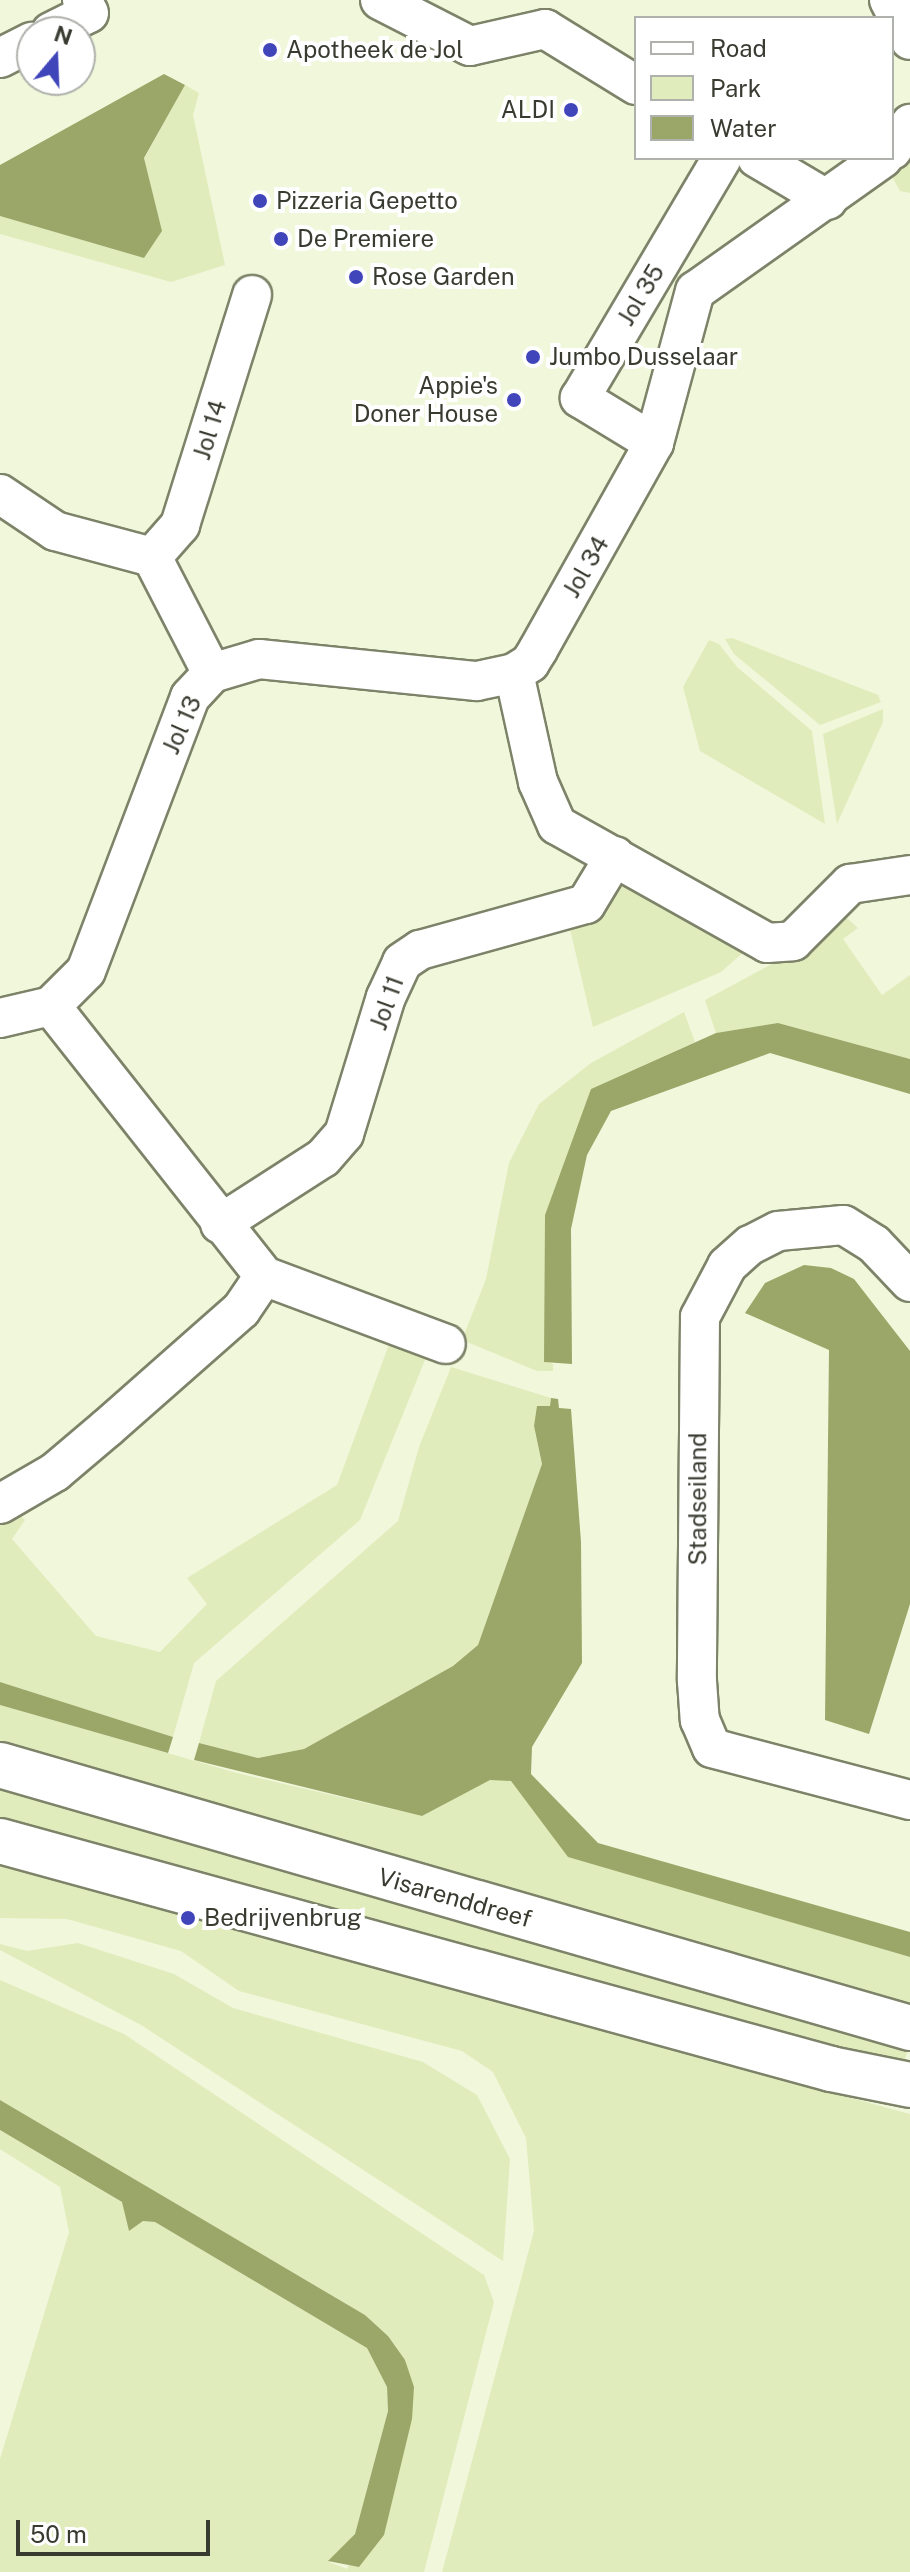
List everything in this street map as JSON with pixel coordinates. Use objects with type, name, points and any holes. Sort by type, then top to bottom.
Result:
[{"type":"main road","name":"Visarenddreef","points":[[0,1765],[910,2028]]},
{"type":"main road","points":[[0,1841],[816,2065],[910,2085]]},
{"type":"street","points":[[82,0],[89,13],[83,16]]},
{"type":"street","points":[[380,0],[470,46],[545,29],[634,84]]},
{"type":"street","points":[[889,0],[910,40]]},
{"type":"street","points":[[894,147],[910,124]]},
{"type":"street","name":"Jol 35","points":[[654,443],[580,398],[721,160]]},
{"type":"street","points":[[760,160],[828,200]]},
{"type":"street","name":"Jol 34","points":[[514,673],[530,663],[538,650],[654,443],[695,291],[828,200],[880,160]]},
{"type":"street","name":"Jol 14","points":[[152,557],[180,525],[252,295]]},
{"type":"street","points":[[0,494],[55,531],[152,557],[212,673]]},
{"type":"street","name":"Jol 13","points":[[51,1006],[86,971],[190,697],[212,673],[259,659],[477,681],[514,673]]},
{"type":"street","points":[[514,673],[538,782],[557,825],[767,943],[793,941],[850,884],[910,875]]},
{"type":"street","name":"Jol 11","points":[[220,1224],[323,1158],[344,1134],[386,997],[402,962],[420,950],[586,904],[615,856]]},
{"type":"street","points":[[0,1018],[51,1006],[264,1276],[446,1344]]},
{"type":"street","name":"Stadseiland","points":[[910,1282],[874,1244],[843,1225],[778,1231],[750,1245],[727,1266],[700,1317],[697,1665],[700,1720],[712,1748],[910,1800]]},
{"type":"street","points":[[0,1504],[55,1472],[107,1428],[241,1310],[264,1276]]},
{"type":"green space","points":[[185,85],[199,93],[193,115],[225,265],[171,282],[0,234],[0,216],[144,258],[162,231],[144,159]]},
{"type":"green space","points":[[910,156],[910,193],[900,191],[889,171]]},
{"type":"green space","points":[[732,638],[878,695],[881,702],[820,725],[734,654],[725,639]]},
{"type":"green space","points":[[709,640],[719,644],[737,667],[812,731],[825,824],[700,751],[683,687]]},
{"type":"green space","points":[[883,709],[883,722],[837,824],[823,734]]},
{"type":"green space","points":[[623,878],[746,950],[721,972],[593,1027],[570,929],[595,922]]},
{"type":"green space","points":[[839,911],[858,928],[843,939],[882,995],[910,975],[910,1059],[778,1023],[716,1033],[705,1000],[809,944]]},
{"type":"green space","points":[[684,1012],[695,1042],[591,1089],[544,1361],[553,1364],[553,1371],[537,1371],[462,1340],[486,1279],[509,1163],[539,1104],[591,1063]]},
{"type":"green space","points":[[391,1339],[427,1355],[360,1520],[194,1663],[173,1737],[0,1682],[0,1517],[17,1512],[25,1520],[12,1539],[96,1636],[160,1652],[207,1604],[187,1578],[337,1485]]},
{"type":"green space","points":[[451,1367],[551,1398],[550,1406],[538,1406],[534,1426],[542,1464],[478,1645],[453,1666],[304,1749],[258,1758],[199,1743],[216,1681],[398,1521],[419,1447]]},
{"type":"green space","points":[[0,1705],[237,1773],[422,1816],[490,1779],[511,1781],[569,1857],[910,1957],[910,2007],[0,1753]]},
{"type":"green space","points":[[0,1787],[908,2047],[900,2078],[0,1820]]},
{"type":"green space","points":[[0,1866],[127,1892],[236,1931],[910,2114],[910,2572],[442,2572],[534,2231],[526,2138],[493,2072],[462,2051],[239,1991],[181,1951],[67,1919],[0,1918]]},
{"type":"green space","points":[[78,1943],[174,1974],[233,2008],[423,2062],[477,2095],[510,2159],[503,2261],[141,2025],[0,1950],[0,1944],[27,1951]]},
{"type":"green space","points":[[0,1980],[124,2034],[484,2275],[494,2302],[424,2572],[0,2572],[0,2459],[69,2232],[60,2187],[0,2149],[0,2130],[123,2203],[129,2230],[143,2221],[155,2222],[367,2348],[387,2387],[388,2411],[355,2534],[329,2562],[347,2569],[412,2419],[388,2336],[365,2315],[0,2100]]},
{"type":"water","points":[[164,74],[185,85],[144,158],[162,231],[144,258],[0,216],[0,165]]},
{"type":"water","points":[[778,1023],[910,1059],[910,1094],[770,1053],[611,1111],[587,1155],[571,1229],[572,1364],[544,1362],[545,1215],[591,1089],[716,1033]]},
{"type":"water","points":[[804,1265],[831,1268],[854,1279],[910,1351],[910,1604],[869,1734],[825,1720],[829,1350],[745,1313],[765,1283]]},
{"type":"water","points":[[551,1398],[558,1399],[559,1408],[571,1409],[581,1542],[582,1663],[532,1747],[531,1774],[598,1843],[910,1932],[910,1957],[568,1857],[511,1781],[490,1780],[422,1816],[194,1760],[199,1743],[258,1758],[304,1749],[453,1666],[478,1645],[542,1464],[534,1426],[537,1406],[550,1406]]},
{"type":"water","points":[[0,1682],[173,1737],[168,1753],[0,1705]]},
{"type":"water","points":[[0,2100],[365,2315],[388,2336],[405,2360],[414,2387],[412,2419],[384,2535],[359,2567],[328,2561],[355,2534],[388,2411],[387,2387],[367,2348],[155,2222],[143,2221],[129,2231],[122,2202],[0,2130]]},
{"type":"place","name":"Apotheek de Jol","points":[[270,50]]},
{"type":"place","name":"ALDI","points":[[571,110]]},
{"type":"place","name":"Pizzeria Gepetto","points":[[260,201]]},
{"type":"place","name":"De Premiere","points":[[281,239]]},
{"type":"place","name":"Rose Garden","points":[[356,277]]},
{"type":"place","name":"Jumbo Dusselaar","points":[[533,357]]},
{"type":"place","name":"Appie's Doner House","points":[[514,400]]},
{"type":"place","name":"Bedrijvenbrug","points":[[188,1918]]}]
